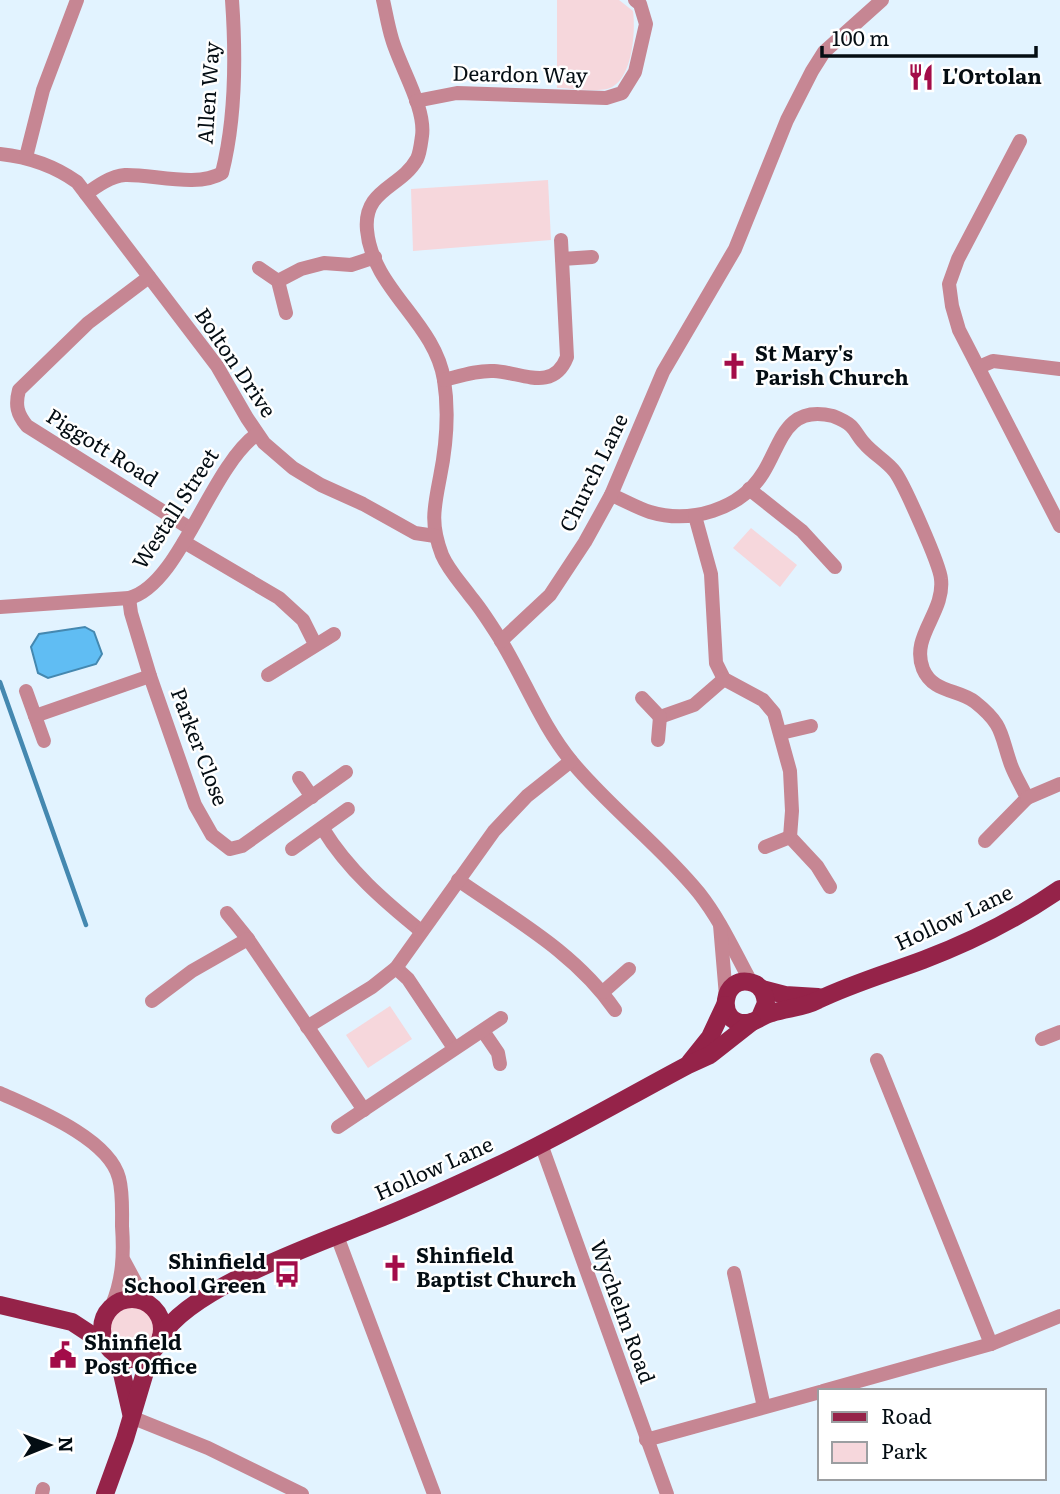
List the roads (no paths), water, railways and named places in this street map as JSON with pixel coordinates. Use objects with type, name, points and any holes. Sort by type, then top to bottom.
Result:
[{"type":"main road","name":"Hollow Lane","points":[[161,1337],[172,1322],[192,1304],[279,1260],[418,1203],[541,1144],[709,1055],[756,1020],[773,1012],[811,1004],[943,952],[992,930],[1060,889]]},
{"type":"main road","points":[[736,984],[756,985],[766,1003],[756,1020],[743,1023],[734,1020],[728,1013],[725,1000],[736,984]]},
{"type":"main road","name":"Hollow Lane","points":[[756,985],[785,995],[825,997]]},
{"type":"main road","name":"Hollow Lane","points":[[688,1065],[710,1038],[725,1000]]},
{"type":"main road","points":[[72,1322],[89,1320],[132,1298],[148,1303],[158,1314],[162,1325],[161,1337],[151,1352],[105,1494]]},
{"type":"main road","name":"Hollow Lane","points":[[148,1303],[192,1304]]},
{"type":"main road","points":[[0,1304],[72,1322],[104,1343],[118,1356],[135,1359],[151,1352]]},
{"type":"main road","points":[[104,1343],[102,1322],[109,1309]]},
{"type":"main road","points":[[118,1356],[131,1417]]},
{"type":"street","points":[[26,157],[43,90],[78,0]]},
{"type":"street","name":"Allen Way","points":[[86,194],[104,182],[123,175],[175,180],[215,177],[222,173],[230,123],[234,70],[232,0]]},
{"type":"street","points":[[383,0],[392,39],[416,101],[423,132],[416,159],[402,175],[373,199],[367,228],[374,257],[388,283],[428,336],[444,380],[445,432],[440,478],[434,500],[435,536],[452,572],[501,641],[571,761],[687,880],[715,914],[756,985]]},
{"type":"street","name":"Deardon Way","points":[[416,101],[457,93],[606,98],[622,93],[635,72],[646,24],[644,14],[635,0]]},
{"type":"street","name":"Church Lane","points":[[501,641],[550,595],[585,542],[611,495],[663,372],[735,249],[788,120],[812,71],[824,52],[881,0]]},
{"type":"street","points":[[1020,141],[958,259],[949,284],[959,330],[1060,526]]},
{"type":"street","name":"Bolton Drive","points":[[0,154],[26,157],[67,175],[86,194],[217,366],[257,434],[293,468],[415,533],[435,536]]},
{"type":"street","points":[[444,380],[493,371],[537,379],[553,375],[563,367],[567,357],[561,240]]},
{"type":"street","points":[[278,281],[301,269],[324,263],[351,265],[374,257]]},
{"type":"street","points":[[562,259],[592,257]]},
{"type":"street","points":[[259,268],[278,281],[286,313]]},
{"type":"street","points":[[0,404],[16,403],[19,390],[88,323],[149,277]]},
{"type":"street","points":[[979,367],[993,361],[1060,369]]},
{"type":"street","name":"Piggott Road","points":[[16,403],[20,417],[36,432],[191,528]]},
{"type":"street","points":[[611,495],[649,512],[695,516],[723,507],[749,489],[763,473],[783,432],[794,422],[807,417],[835,417],[850,425],[864,444],[896,473],[937,561],[942,579],[941,599],[919,645],[919,657],[924,672],[933,684],[971,699],[988,712],[1002,731],[1011,764],[1027,798]]},
{"type":"street","name":"Westall Street","points":[[0,607],[140,595],[152,586],[184,542],[219,478],[243,444],[257,434]]},
{"type":"street","points":[[749,489],[802,531],[835,567]]},
{"type":"street","points":[[695,516],[711,574],[716,663],[724,679],[763,700],[774,713],[790,771],[790,837],[817,866],[830,887]]},
{"type":"street","points":[[184,542],[279,598],[303,620],[315,645]]},
{"type":"street","name":"Parker Close","points":[[129,598],[150,676],[195,805],[220,844],[230,849],[242,846],[346,772]]},
{"type":"street","points":[[268,674],[334,635]]},
{"type":"street","name":"Parker Close","points":[[35,716],[150,676]]},
{"type":"street","points":[[660,717],[694,705],[724,679]]},
{"type":"street","points":[[26,691],[44,741]]},
{"type":"street","points":[[642,698],[660,717],[658,740]]},
{"type":"street","points":[[781,733],[811,726]]},
{"type":"street","points":[[307,1027],[372,987],[397,968],[494,831],[527,796],[571,761]]},
{"type":"street","points":[[299,778],[312,797]]},
{"type":"street","points":[[985,841],[1027,798],[1060,784]]},
{"type":"street","points":[[292,849],[348,809]]},
{"type":"street","points":[[323,829],[333,846],[374,892],[421,931]]},
{"type":"street","points":[[765,847],[790,837]]},
{"type":"street","points":[[458,880],[568,956],[588,980],[603,992],[615,1010]]},
{"type":"street","points":[[227,913],[248,939],[364,1110]]},
{"type":"street","points":[[720,924],[725,1000]]},
{"type":"street","points":[[152,1001],[192,971],[248,939]]},
{"type":"street","points":[[397,968],[408,979],[454,1048]]},
{"type":"street","points":[[603,992],[629,969]]},
{"type":"street","points":[[338,1127],[501,1018]]},
{"type":"street","points":[[483,1031],[498,1053],[500,1064]]},
{"type":"street","points":[[1042,1039],[1060,1032]]},
{"type":"street","points":[[877,1060],[990,1344]]},
{"type":"street","points":[[0,1093],[61,1120],[114,1165],[120,1180],[124,1261],[109,1309]]},
{"type":"street","name":"Wychelm Road","points":[[541,1144],[667,1494]]},
{"type":"street","points":[[337,1236],[434,1494]]},
{"type":"street","points":[[124,1261],[148,1303]]},
{"type":"street","points":[[734,1273],[764,1407]]},
{"type":"street","points":[[829,1389],[990,1344],[1060,1316]]},
{"type":"street","points":[[646,1440],[818,1392]]},
{"type":"street","points":[[131,1417],[208,1448],[302,1494]]},
{"type":"water","points":[[85,627],[94,632],[102,654],[96,664],[48,678],[38,673],[31,647],[39,634]]},
{"type":"waterway","points":[[0,682],[86,925]]},
{"type":"place","name":"L'Ortolan","points":[[921,77]]},
{"type":"place","name":"St Mary's Parish Church","points":[[734,366]]},
{"type":"place","name":"Shinfield Baptist Church","points":[[395,1268]]},
{"type":"place","name":"Shinfield School Green","points":[[287,1274]]},
{"type":"place","name":"Shinfield Post Office","points":[[63,1355]]}]
